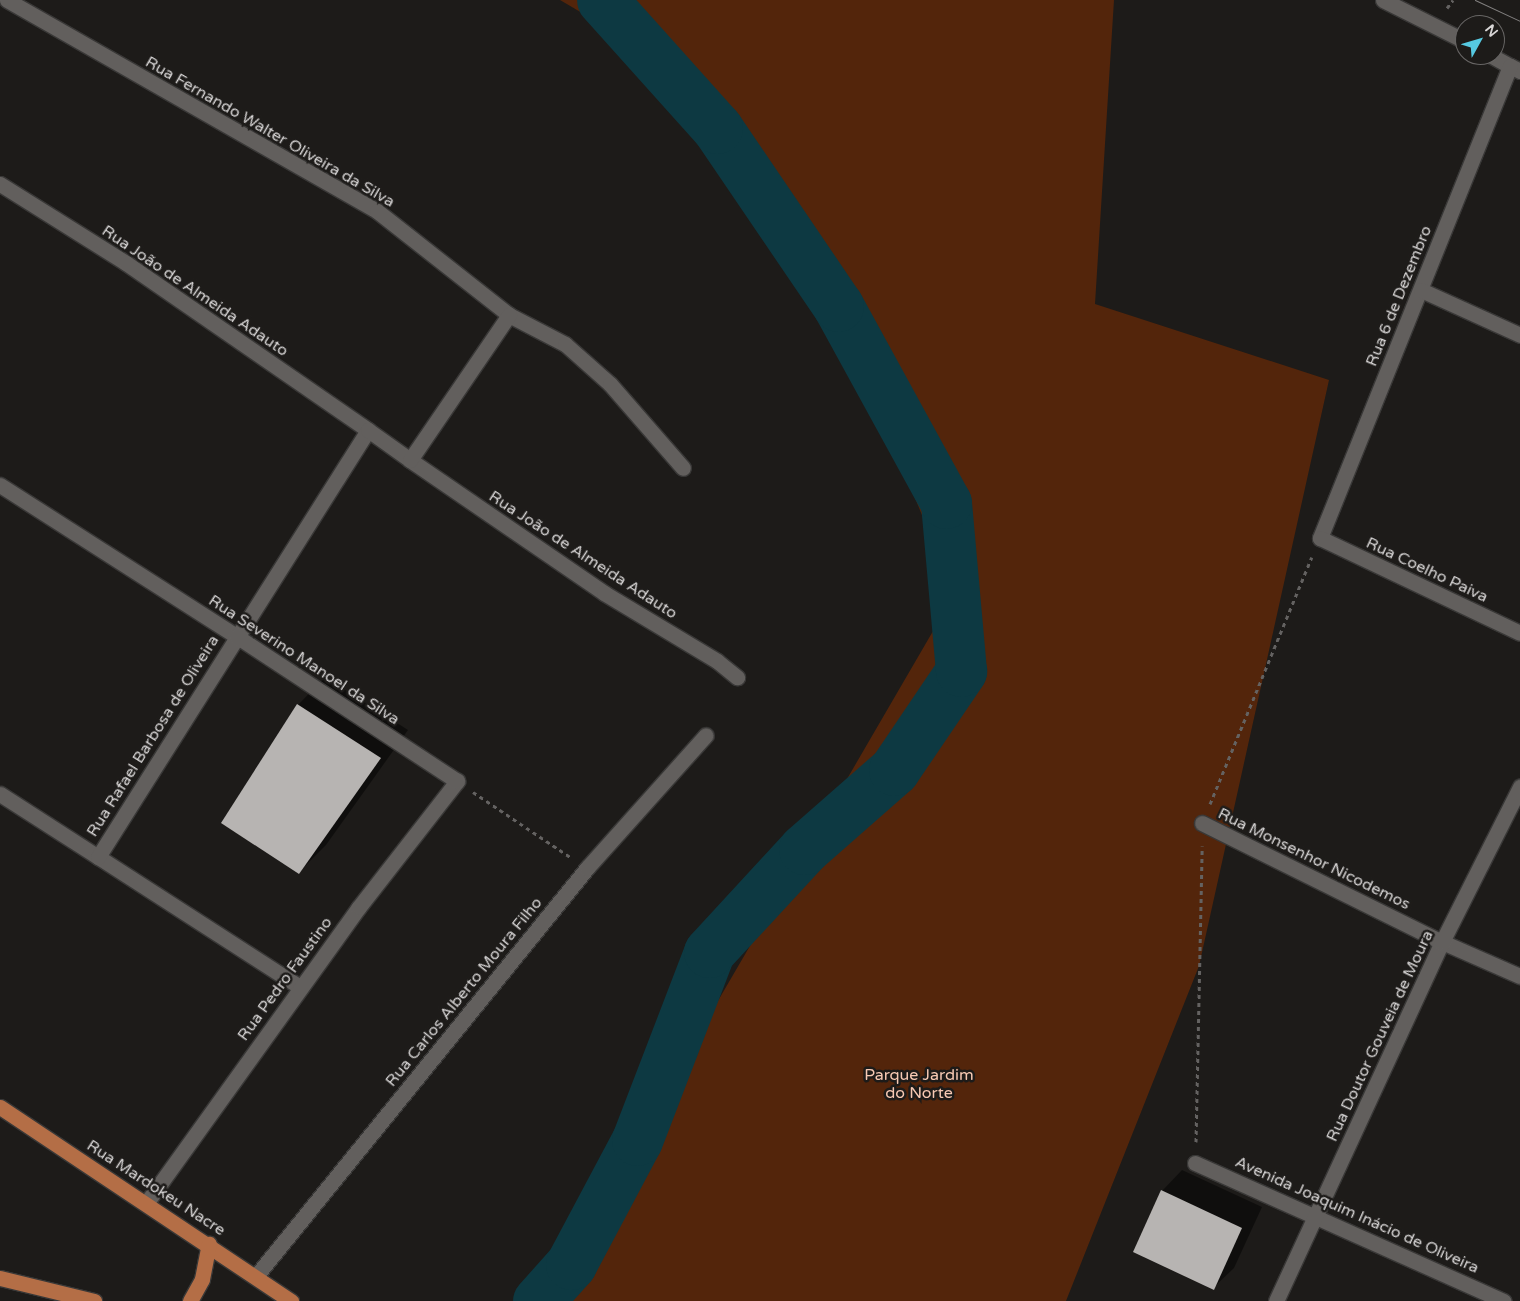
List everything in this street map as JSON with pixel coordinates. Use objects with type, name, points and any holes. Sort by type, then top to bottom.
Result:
[{"type":"main road","name":"Rua Mardokeu Nacre","points":[[0,1107],[147,1202],[291,1301]]},
{"type":"main road","points":[[190,1301],[202,1279],[209,1244]]},
{"type":"main road","points":[[0,1278],[94,1301]]},
{"type":"street","points":[[0,7],[5,0]]},
{"type":"street","name":"Rua Fernando Walter Oliveira da Silva","points":[[5,0],[377,211],[509,316],[564,344],[610,384],[683,468]]},
{"type":"street","points":[[1383,0],[1455,37]]},
{"type":"street","name":"Rua 6 de Dezembro","points":[[1320,538],[1420,290],[1515,68]]},
{"type":"street","name":"Rua João de Almeida Adauto","points":[[0,184],[126,263],[604,593],[717,661],[737,677]]},
{"type":"street","points":[[1420,290],[1520,335]]},
{"type":"street","points":[[410,460],[509,316]]},
{"type":"street","name":"Rua Rafael Barbosa de Oliveira","points":[[98,857],[368,430]]},
{"type":"street","name":"Rua Severino Manoel da Silva","points":[[0,485],[236,636],[457,781]]},
{"type":"street","name":"Rua Coelho Paiva","points":[[1320,538],[1520,633]]},
{"type":"street","name":"Rua Carlos Alberto Moura Filho","points":[[256,1276],[587,868],[706,735]]},
{"type":"street","name":"Rua Pedro Faustino","points":[[147,1202],[300,987],[457,781]]},
{"type":"street","name":"Rua Doutor Gouveia de Moura","points":[[1276,1301],[1442,942],[1520,786]]},
{"type":"street","points":[[0,794],[300,987]]},
{"type":"street","name":"Rua Monsenhor Nicodemos","points":[[1202,823],[1442,942],[1520,976]]},
{"type":"street","name":"Avenida Joaquim Inácio de Oliveira","points":[[1195,1162],[1317,1215],[1503,1301]]},
{"type":"path","points":[[457,781],[587,868]]},
{"type":"green space","name":"Parque Jardim do Norte","points":[[560,0],[1114,0],[1095,304],[1329,380],[1199,966],[1066,1301],[531,1301],[637,1140],[954,595],[838,306],[650,53]]},
{"type":"building","points":[[297,704],[381,758],[299,874],[221,823]]},
{"type":"building","points":[[1161,1190],[1242,1228],[1214,1290],[1133,1252]]},
{"type":"waterway","points":[[538,1301],[571,1264],[637,1140],[709,952],[804,849],[894,770],[961,671],[946,503],[838,306],[717,128],[602,0]]},
{"type":"tram line","points":[[1475,0],[1520,21]]}]
